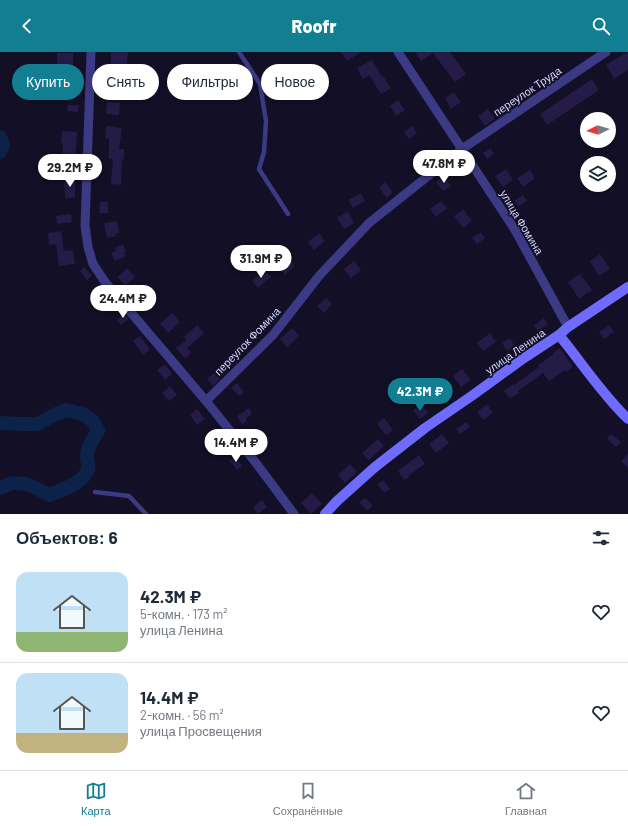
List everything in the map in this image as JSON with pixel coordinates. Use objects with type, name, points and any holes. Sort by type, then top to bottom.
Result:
[{"type":"street","points":[[91,52],[85,220],[88,247],[93,264],[105,282],[206,401],[256,463],[294,514]]},
{"type":"street","name":"улица Фомина","points":[[398,52],[515,230],[568,327]]},
{"type":"street","name":"переулок Труда","points":[[462,150],[606,52]]},
{"type":"street","name":"переулок Фомина","points":[[206,401],[273,335],[319,276],[369,223],[462,150]]},
{"type":"street","name":"улица Ленина","points":[[325,514],[337,501],[375,467],[425,428],[559,335],[568,327],[628,287]]},
{"type":"street","points":[[559,335],[618,410],[628,419]]},
{"type":"lane","points":[[239,52],[260,84],[266,121],[264,152],[259,169],[288,214]]},
{"type":"lane","points":[[95,492],[129,496],[146,514]]},
{"type":"building","points":[[111,52],[128,52],[127,64],[111,64]]},
{"type":"building","points":[[341,52],[361,52],[347,61]]},
{"type":"building","points":[[415,52],[450,52],[466,74],[455,82],[433,53],[421,61]]},
{"type":"building","points":[[627,52],[628,70],[614,79],[606,65]]},
{"type":"building","points":[[57,53],[73,53],[73,64],[57,64]]},
{"type":"building","points":[[372,60],[382,77],[383,76],[391,88],[381,94],[369,75],[363,79],[357,68]]},
{"type":"building","points":[[551,75],[554,80],[545,86],[542,81]]},
{"type":"building","points":[[592,79],[599,90],[547,125],[540,114]]},
{"type":"building","points":[[454,92],[461,102],[451,109],[445,98]]},
{"type":"building","points":[[398,100],[405,110],[396,116],[390,106]]},
{"type":"building","points":[[107,102],[120,103],[119,115],[106,114]]},
{"type":"building","points":[[68,105],[79,105],[78,112],[67,111]]},
{"type":"building","points":[[488,109],[495,119],[485,126],[478,116]]},
{"type":"building","points":[[106,126],[122,128],[119,149],[124,149],[121,185],[111,184],[113,159],[109,159],[109,139],[105,138]]},
{"type":"building","points":[[412,126],[417,133],[409,139],[404,132]]},
{"type":"building","points":[[62,131],[77,132],[75,163],[62,162]]},
{"type":"building","points":[[490,148],[494,154],[487,159],[483,153]]},
{"type":"building","points":[[430,157],[434,163],[425,171],[420,163]]},
{"type":"building","points":[[506,169],[513,180],[503,187],[495,176]]},
{"type":"building","points":[[530,170],[535,178],[523,187],[517,178]]},
{"type":"building","points":[[444,176],[451,186],[443,191],[436,182]]},
{"type":"building","points":[[64,179],[75,179],[75,198],[65,198]]},
{"type":"building","points":[[385,182],[393,192],[387,198],[379,188]]},
{"type":"building","points":[[361,193],[365,201],[353,208],[348,200]]},
{"type":"building","points":[[523,195],[527,201],[518,206],[514,201]]},
{"type":"building","points":[[441,201],[447,208],[436,217],[430,209]]},
{"type":"building","points":[[100,202],[108,202],[108,213],[99,213]]},
{"type":"building","points":[[463,209],[472,221],[463,228],[454,216]]},
{"type":"building","points":[[348,211],[354,223],[344,229],[337,218]]},
{"type":"building","points":[[71,214],[72,222],[57,224],[56,216]]},
{"type":"building","points":[[117,221],[119,233],[115,233],[116,236],[107,238],[104,223]]},
{"type":"building","points":[[61,231],[64,251],[73,250],[75,264],[59,266],[56,244],[49,245],[48,233]]},
{"type":"building","points":[[481,232],[485,238],[477,244],[472,238]]},
{"type":"building","points":[[319,233],[325,241],[314,250],[308,242]]},
{"type":"building","points":[[123,244],[126,251],[124,252],[126,256],[115,261],[111,253],[116,250],[115,248]]},
{"type":"building","points":[[600,254],[610,269],[599,276],[590,261]]},
{"type":"building","points":[[288,258],[295,266],[285,275],[278,267]]},
{"type":"building","points":[[354,261],[361,270],[351,278],[344,269]]},
{"type":"building","points":[[84,267],[92,276],[87,280],[80,271]]},
{"type":"building","points":[[127,268],[135,277],[125,286],[118,277]]},
{"type":"building","points":[[264,270],[271,277],[258,288],[252,281]]},
{"type":"building","points":[[580,274],[592,290],[579,299],[568,282]]},
{"type":"building","points":[[100,291],[109,300],[103,306],[94,297]]},
{"type":"building","points":[[145,293],[155,304],[147,312],[136,301]]},
{"type":"building","points":[[326,298],[332,304],[324,313],[317,306]]},
{"type":"building","points":[[172,313],[180,322],[168,333],[160,324]]},
{"type":"building","points":[[124,314],[129,319],[121,325],[117,320]]},
{"type":"building","points":[[544,318],[548,324],[538,331],[534,325]]},
{"type":"building","points":[[197,325],[204,333],[187,348],[191,353],[185,359],[176,348],[186,340],[184,337]]},
{"type":"building","points":[[609,325],[614,332],[604,339],[599,332]]},
{"type":"building","points":[[292,328],[299,336],[287,347],[280,339]]},
{"type":"building","points":[[490,333],[496,342],[483,351],[477,343]]},
{"type":"building","points":[[140,336],[150,349],[143,355],[133,341]]},
{"type":"building","points":[[510,338],[514,345],[507,351],[502,343]]},
{"type":"building","points":[[560,348],[573,367],[566,372],[565,370],[549,381],[543,373],[518,391],[519,393],[510,399],[504,391],[539,367],[538,365]]},
{"type":"building","points":[[165,364],[172,374],[165,380],[157,370]]},
{"type":"building","points":[[462,369],[471,380],[461,387],[453,376]]},
{"type":"building","points":[[214,373],[220,379],[213,386],[207,379]]},
{"type":"building","points":[[425,380],[433,389],[427,394],[419,385]]},
{"type":"building","points":[[237,383],[244,392],[239,396],[231,388]]},
{"type":"building","points":[[170,386],[177,395],[169,401],[162,393]]},
{"type":"building","points":[[421,404],[428,413],[420,419],[413,410]]},
{"type":"building","points":[[487,404],[493,413],[483,420],[477,412]]},
{"type":"building","points":[[249,408],[252,414],[246,418],[247,421],[242,424],[237,416]]},
{"type":"building","points":[[197,409],[205,419],[197,425],[190,415]]},
{"type":"building","points":[[384,418],[393,430],[386,435],[377,424]]},
{"type":"building","points":[[466,422],[470,427],[460,434],[456,429]]},
{"type":"building","points":[[215,434],[220,442],[211,448],[206,440]]},
{"type":"building","points":[[442,434],[449,443],[436,453],[429,444]]},
{"type":"building","points":[[611,434],[621,442],[616,447],[607,439]]},
{"type":"building","points":[[263,439],[269,448],[259,454],[254,446]]},
{"type":"building","points":[[378,439],[384,446],[369,460],[362,453]]},
{"type":"building","points":[[628,454],[628,468],[621,461]]},
{"type":"building","points":[[419,455],[425,464],[404,480],[398,471]]},
{"type":"building","points":[[236,457],[242,466],[237,470],[230,461]]},
{"type":"building","points":[[350,464],[357,472],[345,483],[338,475]]},
{"type":"building","points":[[383,480],[390,489],[384,493],[377,484]]},
{"type":"building","points":[[312,493],[322,504],[311,514],[301,503]]},
{"type":"building","points":[[365,498],[373,506],[367,511],[359,502]]},
{"type":"building","points":[[262,500],[267,507],[258,514],[253,507]]},
{"type":"waterway","points":[[0,137],[3,145],[0,152]]},
{"type":"waterway","points":[[0,423],[38,424],[66,410],[83,414],[93,421],[98,431],[91,442],[88,451],[88,469],[82,479],[72,485],[50,495],[27,484],[12,483],[0,488]]}]
